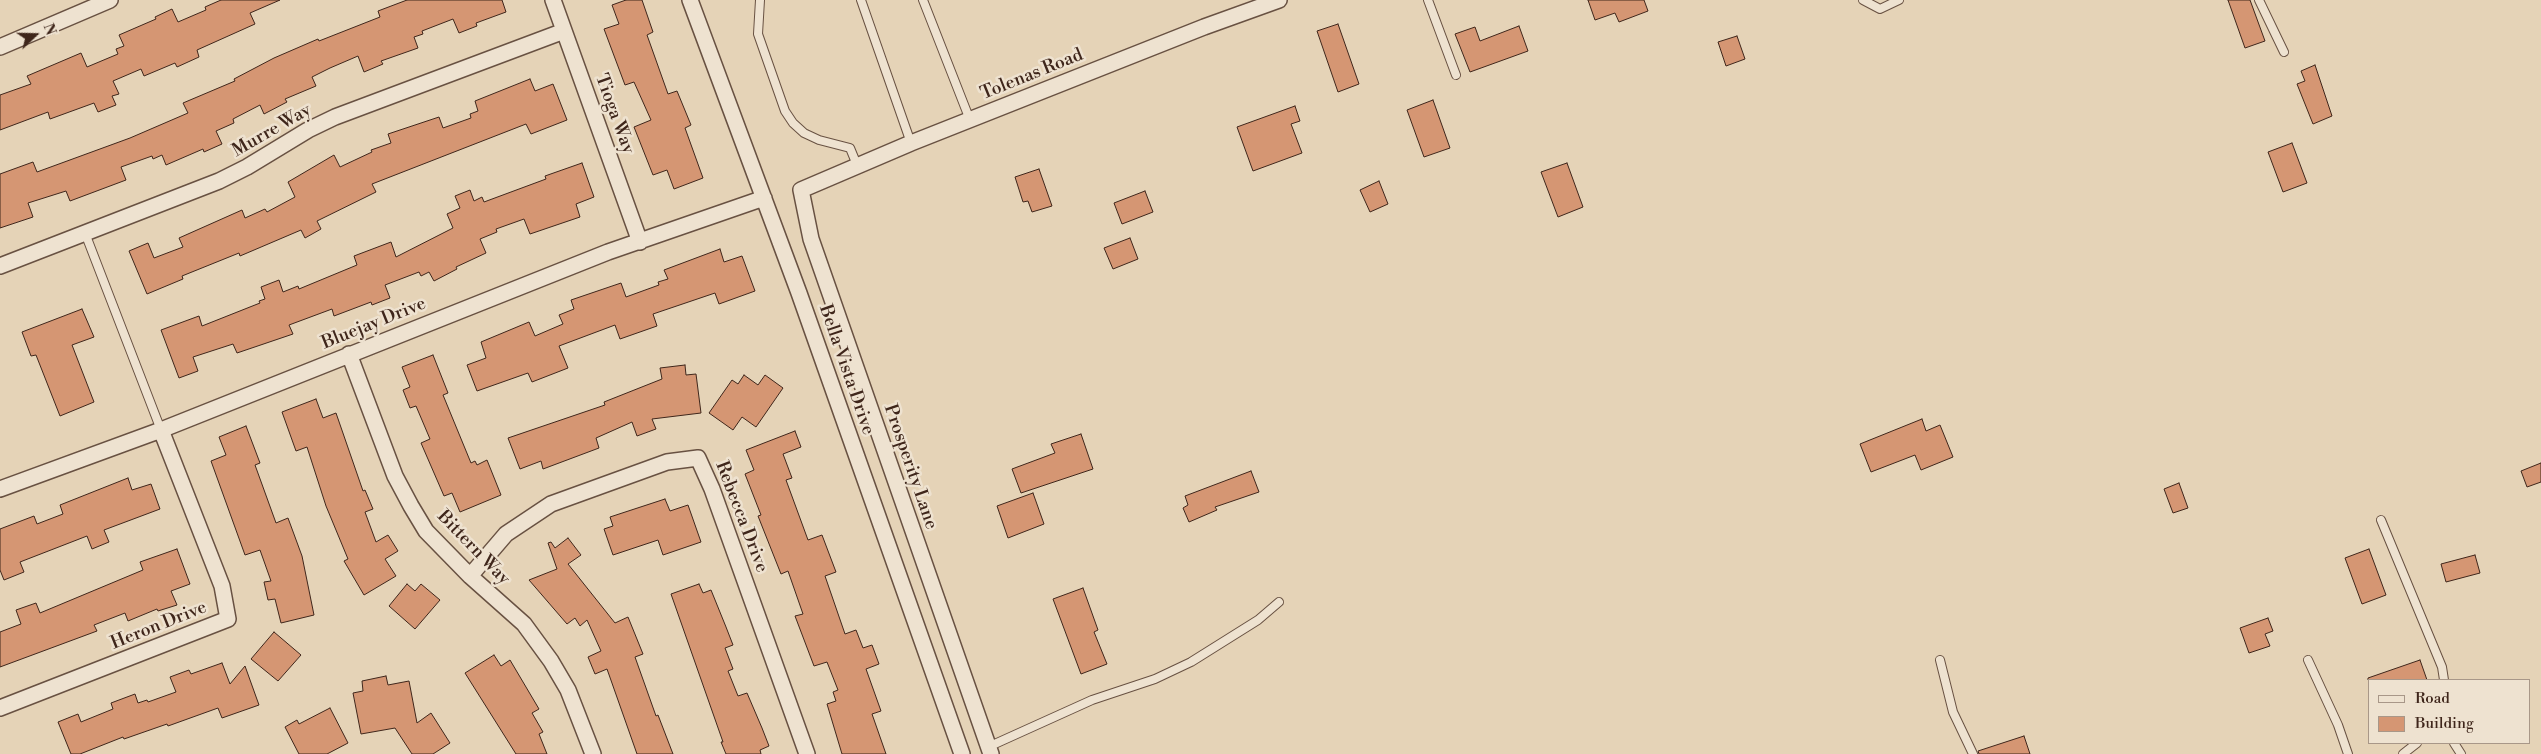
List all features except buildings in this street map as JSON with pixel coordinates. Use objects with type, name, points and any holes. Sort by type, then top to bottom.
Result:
[{"type":"street","points":[[0,46],[110,0]]},
{"type":"street","name":"Tioga Way","points":[[553,0],[640,242]]},
{"type":"street","name":"Bella Vista Drive","points":[[690,0],[764,198],[962,754]]},
{"type":"street","name":"Tolenas Road","points":[[801,190],[911,143],[1204,27],[1279,0]]},
{"type":"street","name":"Murre Way","points":[[0,266],[219,181],[248,167],[308,130],[336,117],[564,31]]},
{"type":"street","name":"Prosperity Lane","points":[[801,190],[811,239],[989,750]]},
{"type":"street","name":"Bluejay Drive","points":[[0,490],[161,430],[349,354],[640,242],[764,198]]},
{"type":"street","name":"Bittern Way","points":[[349,354],[395,476],[426,531],[470,576],[524,624],[552,661],[568,690],[593,754]]},
{"type":"street","name":"Heron Drive","points":[[0,708],[228,619],[222,586],[161,430]]},
{"type":"street","name":"Rebecca Drive","points":[[470,576],[506,534],[551,504],[667,462],[698,458],[712,489],[807,754]]},
{"type":"lane","points":[[760,0],[758,34],[786,111],[793,123],[804,133],[819,140],[850,148],[857,165]]},
{"type":"lane","points":[[861,0],[911,143]]},
{"type":"lane","points":[[923,0],[970,120]]},
{"type":"lane","points":[[1428,0],[1456,75]]},
{"type":"lane","points":[[1863,0],[1880,9],[1899,0]]},
{"type":"lane","points":[[2259,0],[2284,52]]},
{"type":"lane","points":[[86,233],[161,430]]},
{"type":"lane","points":[[2382,520],[2442,667],[2444,679]]},
{"type":"lane","points":[[989,750],[1092,700],[1155,679],[1191,662],[1258,620],[1278,602]]},
{"type":"lane","points":[[1940,660],[1953,712],[1973,754]]},
{"type":"lane","points":[[2308,660],[2338,725],[2348,754]]},
{"type":"lane","points":[[2402,754],[2416,744]]}]
